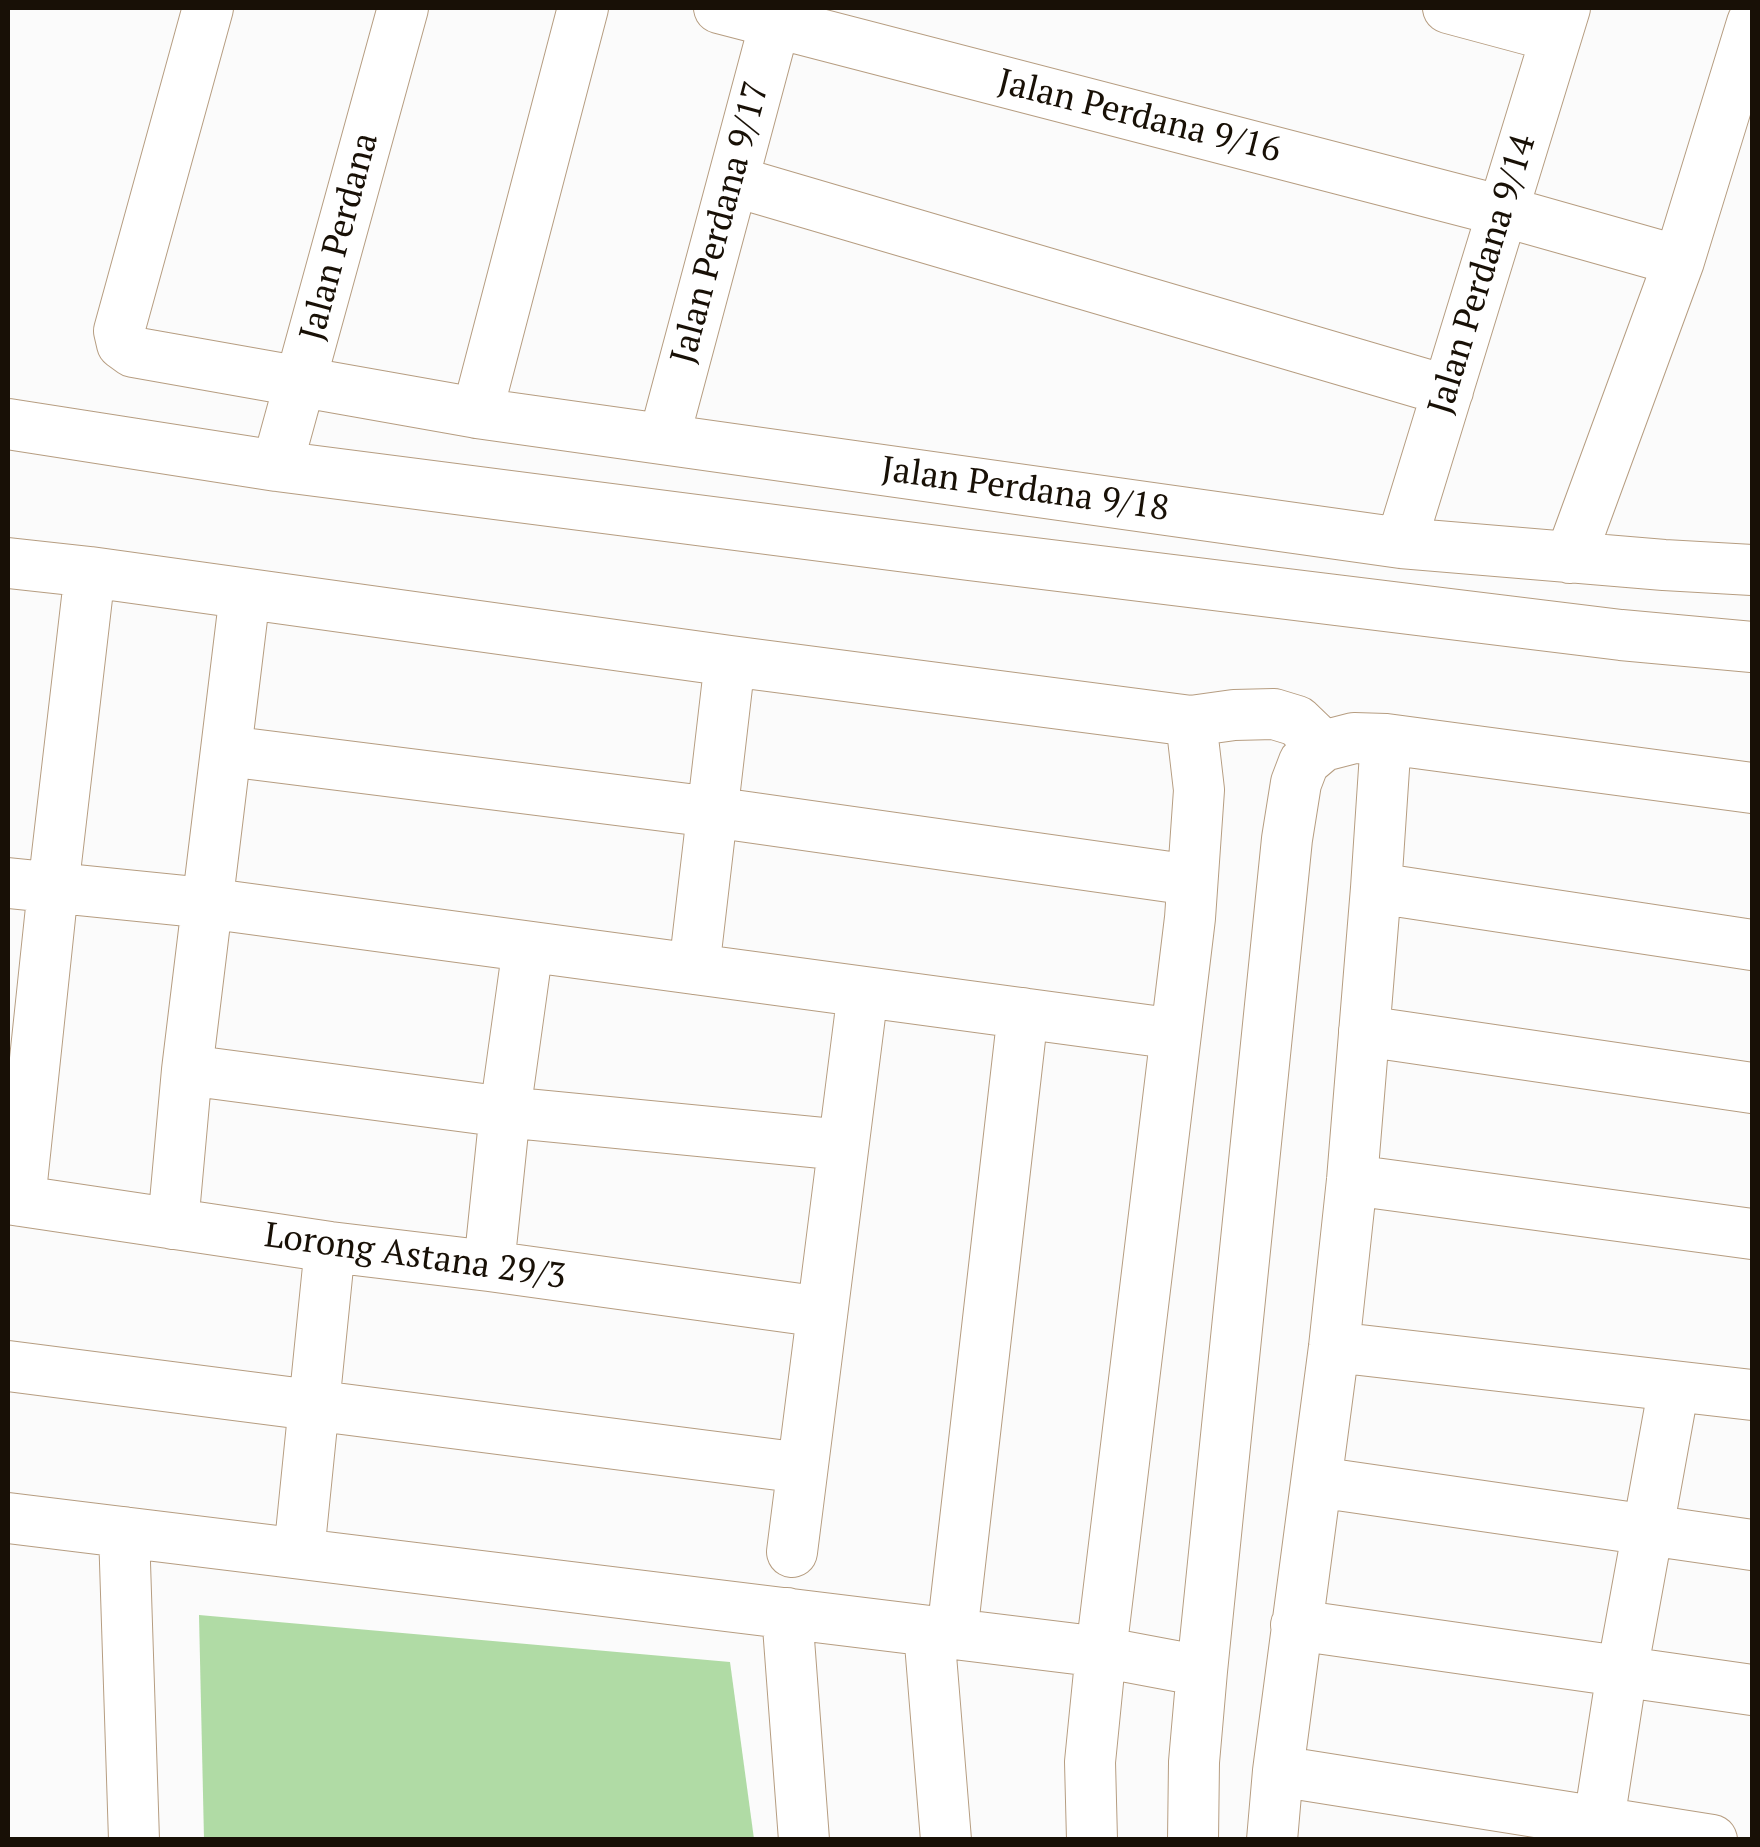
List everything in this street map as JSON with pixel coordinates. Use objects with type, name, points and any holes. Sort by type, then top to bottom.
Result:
[{"type":"street","name":"Jalan Perdana 9/18","points":[[208,8],[119,331],[122,344],[133,352],[477,413],[1401,543],[1752,570]]},
{"type":"street","name":"Jalan Perdana","points":[[278,466],[403,8]]},
{"type":"street","points":[[477,413],[582,8]]},
{"type":"street","name":"Jalan Perdana 9/16","points":[[719,8],[777,16],[1678,260]]},
{"type":"street","points":[[1448,8],[1560,22]]},
{"type":"street","name":"Jalan Perdana 9/17","points":[[664,438],[777,16]]},
{"type":"street","name":"Jalan Perdana 9/14","points":[[1401,543],[1560,22]]},
{"type":"street","points":[[1570,558],[1678,260],[1752,23]]},
{"type":"street","points":[[733,181],[1448,391]]},
{"type":"street","points":[[8,424],[278,466],[989,558],[1601,633],[1752,647]]},
{"type":"street","points":[[8,563],[1191,721],[1274,714],[1297,722],[1323,746]]},
{"type":"street","points":[[14,1200],[30,886],[90,572]]},
{"type":"street","points":[[174,1224],[187,1070],[245,594]]},
{"type":"street","points":[[694,969],[730,662]]},
{"type":"street","points":[[1092,1840],[1090,1762],[1101,1652],[1190,918],[1199,790],[1191,721]]},
{"type":"street","points":[[1193,1840],[1194,1762],[1202,1671],[1287,838],[1296,783],[1304,762],[1323,746],[1354,738],[1386,739],[1752,788]]},
{"type":"street","points":[[1272,1840],[1352,1180],[1386,739]]},
{"type":"street","points":[[227,751],[712,812],[1192,880]]},
{"type":"street","points":[[30,886],[206,903],[1176,1034]]},
{"type":"street","points":[[1376,888],[1752,945]]},
{"type":"street","points":[[489,1266],[528,946]]},
{"type":"street","points":[[792,1552],[863,992]]},
{"type":"street","points":[[946,1840],[940,1632],[1023,1013]]},
{"type":"street","points":[[1364,1031],[1752,1088]]},
{"type":"street","points":[[187,1070],[505,1112],[843,1145]]},
{"type":"street","points":[[1352,1180],[1752,1234]]},
{"type":"street","name":"Lorong Astana 29/3","points":[[14,1200],[330,1247],[822,1312]]},
{"type":"street","points":[[299,1554],[330,1247]]},
{"type":"street","points":[[1334,1347],[1752,1394]]},
{"type":"street","points":[[8,1366],[802,1468]]},
{"type":"street","points":[[1597,1831],[1674,1386]]},
{"type":"street","points":[[1316,1482],[1752,1545]]},
{"type":"street","points":[[8,1518],[1101,1652],[1202,1671]]},
{"type":"street","points":[[124,1532],[134,1840]]},
{"type":"street","points":[[787,1614],[804,1840]]},
{"type":"street","points":[[1296,1625],[1752,1690]]},
{"type":"street","points":[[1278,1771],[1597,1831],[1712,1840]]},
{"type":"green space","points":[[199,1615],[730,1662],[754,1839],[204,1839]]}]
